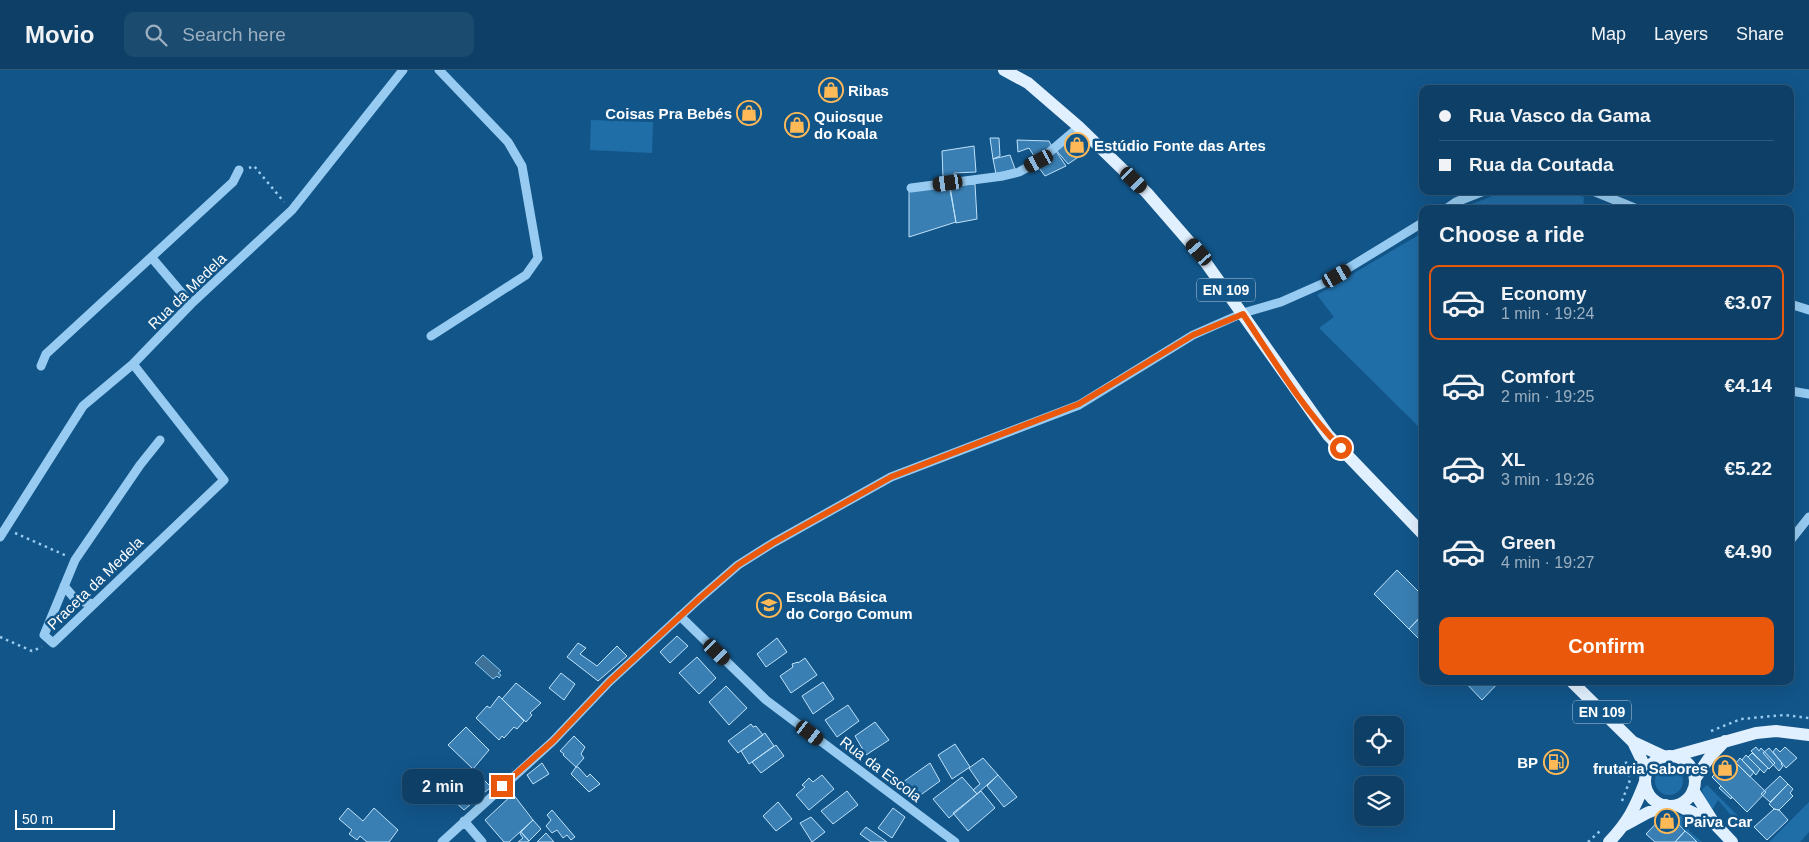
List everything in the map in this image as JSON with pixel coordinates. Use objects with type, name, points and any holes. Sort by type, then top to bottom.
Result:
[{"type":"main road","name":"EN 109","points":[[1004,70],[1028,83],[1079,127],[1147,193],[1199,252],[1328,435],[1419,530]]},
{"type":"main road","name":"EN 109","points":[[1575,685],[1633,742],[1669,756],[1682,758],[1689,764],[1694,785],[1714,823],[1732,842]]},
{"type":"main road","points":[[1609,842],[1625,825],[1636,806],[1646,776],[1656,759],[1756,733],[1776,731],[1809,735]]},
{"type":"main road","points":[[1625,825],[1647,813],[1690,797],[1694,785],[1709,758],[1725,741]]},
{"type":"main road","name":"EN 109","points":[[1633,742],[1646,776],[1647,790],[1651,797],[1658,802],[1672,805],[1714,823]]},
{"type":"street","name":"Rua da Medela","points":[[0,537],[84,406],[133,364],[191,304],[292,210],[403,70]]},
{"type":"street","points":[[431,336],[526,275],[538,258],[522,166],[508,142],[439,70]]},
{"type":"street","points":[[912,188],[1003,176],[1019,172],[1039,161],[1079,127]]},
{"type":"street","points":[[40,366],[46,354],[232,182],[239,170]]},
{"type":"street","points":[[1452,205],[1474,195]]},
{"type":"street","points":[[1603,195],[1627,205]]},
{"type":"street","points":[[442,842],[553,741],[609,682],[738,565],[773,543],[891,477],[1079,404],[1193,335],[1243,314],[1281,302],[1324,283],[1419,225]]},
{"type":"street","points":[[152,258],[191,304]]},
{"type":"street","points":[[1794,305],[1809,310]]},
{"type":"street","name":"Praceta da Medela","points":[[133,364],[224,480],[53,643],[44,635],[75,560],[140,465],[160,440]]},
{"type":"street","points":[[1794,392],[1809,394]]},
{"type":"street","points":[[1794,537],[1809,517]]},
{"type":"street","points":[[64,586],[76,600],[94,604]]},
{"type":"street","name":"Rua da Escola","points":[[680,616],[766,700],[955,842]]},
{"type":"street","points":[[464,821],[482,842]]},
{"type":"path","points":[[239,170],[254,166],[292,210]]},
{"type":"path","points":[[5,529],[75,560]]},
{"type":"path","points":[[0,637],[32,651],[53,643]]},
{"type":"shaded area","points":[[591,120],[653,122],[652,153],[590,150]]},
{"type":"shaded area","points":[[1495,195],[1575,195],[1584,197],[1583,205],[1469,205]]},
{"type":"shaded area","points":[[1419,235],[1419,427],[1319,328],[1334,317],[1317,295]]},
{"type":"shaded area","points":[[483,655],[501,671],[498,673],[501,675],[499,678],[497,676],[493,679],[475,663]]},
{"type":"shaded area","points":[[1669,767],[1679,771],[1683,781],[1679,791],[1669,795],[1659,791],[1655,781],[1659,771]]},
{"type":"shaded area","points":[[1707,785],[1741,819],[1737,822],[1718,800],[1711,812],[1702,789]]},
{"type":"shaded area","points":[[1809,802],[1809,832],[1800,842],[1769,842]]},
{"type":"shaded area","points":[[1674,814],[1691,818],[1689,831],[1702,842],[1697,842],[1670,815]]},
{"type":"building","points":[[1075,136],[1089,150],[1068,164],[1056,150]]},
{"type":"building","points":[[990,138],[999,138],[1000,156],[993,159]]},
{"type":"building","points":[[1017,140],[1049,141],[1052,147],[1036,159],[1029,148],[1018,152]]},
{"type":"building","points":[[974,146],[976,172],[954,173],[953,177],[943,178],[942,151]]},
{"type":"building","points":[[1056,151],[1066,166],[1045,176],[1036,164]]},
{"type":"building","points":[[1010,155],[1015,169],[996,174],[993,159]]},
{"type":"building","points":[[975,184],[977,219],[956,223],[950,186]]},
{"type":"building","points":[[949,185],[956,222],[909,237],[909,190]]},
{"type":"building","points":[[1397,570],[1419,592],[1419,618],[1409,629],[1374,594]]},
{"type":"building","points":[[1419,618],[1419,639],[1409,629]]},
{"type":"building","points":[[677,636],[688,646],[670,663],[660,652]]},
{"type":"building","points":[[777,638],[787,652],[766,667],[757,654]]},
{"type":"building","points":[[578,643],[586,648],[580,654],[597,666],[617,646],[627,656],[598,681],[567,657]]},
{"type":"building","points":[[697,657],[716,678],[699,694],[679,673]]},
{"type":"building","points":[[805,658],[817,675],[791,693],[780,676],[793,667],[792,664],[798,663]]},
{"type":"building","points":[[561,673],[575,684],[564,700],[549,688]]},
{"type":"building","points":[[823,682],[834,699],[813,714],[802,696]]},
{"type":"building","points":[[516,683],[541,703],[530,713],[532,715],[526,722],[502,699]]},
{"type":"building","points":[[1468,685],[1496,685],[1482,700]]},
{"type":"building","points":[[726,686],[747,708],[729,725],[709,702]]},
{"type":"building","points":[[499,696],[524,721],[517,729],[514,727],[504,738],[502,736],[499,740],[476,718],[487,706],[490,708]]},
{"type":"building","points":[[848,705],[859,721],[837,737],[825,720]]},
{"type":"building","points":[[875,722],[889,740],[866,755],[855,736]]},
{"type":"building","points":[[751,724],[753,727],[756,726],[763,735],[738,753],[728,741]]},
{"type":"building","points":[[466,727],[489,750],[473,769],[448,745]]},
{"type":"building","points":[[765,733],[774,746],[749,764],[741,751]]},
{"type":"building","points":[[574,736],[585,747],[581,754],[584,758],[576,767],[560,751]]},
{"type":"building","points":[[955,744],[970,767],[952,779],[938,755]]},
{"type":"building","points":[[776,745],[784,756],[761,773],[752,762]]},
{"type":"building","points":[[1756,747],[1759,751],[1761,748],[1775,763],[1769,769],[1751,751]]},
{"type":"building","points":[[1785,747],[1797,758],[1786,768],[1773,752],[1776,748],[1780,752]]},
{"type":"building","points":[[1769,748],[1782,763],[1783,766],[1779,771],[1763,753]]},
{"type":"building","points":[[1752,753],[1768,768],[1764,773],[1748,757]]},
{"type":"building","points":[[1746,755],[1760,769],[1756,775],[1742,760]]},
{"type":"building","points":[[983,758],[998,775],[977,794],[973,790],[980,784],[969,768]]},
{"type":"building","points":[[1740,758],[1754,772],[1750,777],[1736,763]]},
{"type":"building","name":"frutaria Sabores","points":[[1730,760],[1733,763],[1720,776],[1717,772]]},
{"type":"building","points":[[1734,761],[1766,792],[1747,812],[1712,777],[1717,772],[1720,776]]},
{"type":"building","points":[[542,763],[549,774],[533,784],[527,775]]},
{"type":"building","points":[[930,763],[940,781],[915,799],[903,782]]},
{"type":"building","points":[[576,767],[587,777],[590,774],[600,784],[589,792],[571,774]]},
{"type":"building","points":[[479,775],[491,787],[464,810],[439,787],[447,779],[462,795]]},
{"type":"building","points":[[822,775],[834,789],[809,810],[796,795],[805,787],[802,785],[809,778],[813,782]]},
{"type":"building","points":[[998,775],[1017,797],[1004,807],[987,786]]},
{"type":"building","points":[[1780,776],[1788,784],[1770,802],[1761,794]]},
{"type":"building","points":[[962,777],[977,794],[949,818],[933,799]]},
{"type":"building","points":[[1788,784],[1793,789],[1790,793],[1793,796],[1779,810],[1774,809],[1769,804]]},
{"type":"building","points":[[1721,786],[1732,797],[1731,799],[1719,788]]},
{"type":"building","points":[[847,791],[858,805],[833,824],[821,811]]},
{"type":"building","points":[[981,791],[995,808],[968,831],[953,813]]},
{"type":"building","points":[[513,794],[533,820],[509,842],[504,842],[485,820]]},
{"type":"building","points":[[778,802],[792,819],[776,831],[763,816]]},
{"type":"building","points":[[348,808],[363,821],[374,808],[398,830],[389,842],[367,842],[360,836],[357,840],[349,834],[352,830],[339,819]]},
{"type":"building","points":[[893,808],[905,817],[892,838],[878,828]]},
{"type":"building","points":[[1774,809],[1779,810],[1788,820],[1767,840],[1754,827]]},
{"type":"building","points":[[552,810],[575,837],[571,840],[567,835],[563,838],[557,830],[552,833],[546,826],[551,820],[547,815]]},
{"type":"building","name":"Paiva Car","points":[[1667,812],[1685,831],[1675,842],[1655,842],[1646,834]]},
{"type":"building","points":[[811,817],[825,832],[812,842],[800,823]]},
{"type":"building","points":[[533,820],[541,829],[529,841],[521,832]]},
{"type":"building","points":[[866,827],[887,842],[871,842],[860,834]]},
{"type":"building","points":[[1685,831],[1690,835],[1697,842],[1675,842]]},
{"type":"building","points":[[521,832],[529,841],[518,842],[523,838],[520,834]]},
{"type":"building","points":[[546,833],[554,842],[537,842]]},
{"type":"place","name":"Ribas","points":[[831,90]]},
{"type":"place","name":"Coisas Pra Bebés","points":[[749,113]]},
{"type":"place","name":"Quiosque do Koala","points":[[797,125]]},
{"type":"place","name":"Estúdio Fonte das Artes","points":[[1077,145]]},
{"type":"place","name":"Escola Básica do Corgo Comum","points":[[769,605]]},
{"type":"place","name":"BP","points":[[1556,762]]},
{"type":"place","name":"frutaria Sabores","points":[[1725,768]]},
{"type":"place","name":"Paiva Car","points":[[1667,821]]},
{"type":"route","points":[[502,786],[553,741],[646,646],[738,565],[773,543],[891,477],[1079,404],[1150,363],[1193,335],[1243,314],[1328,435],[1341,448]]}]
